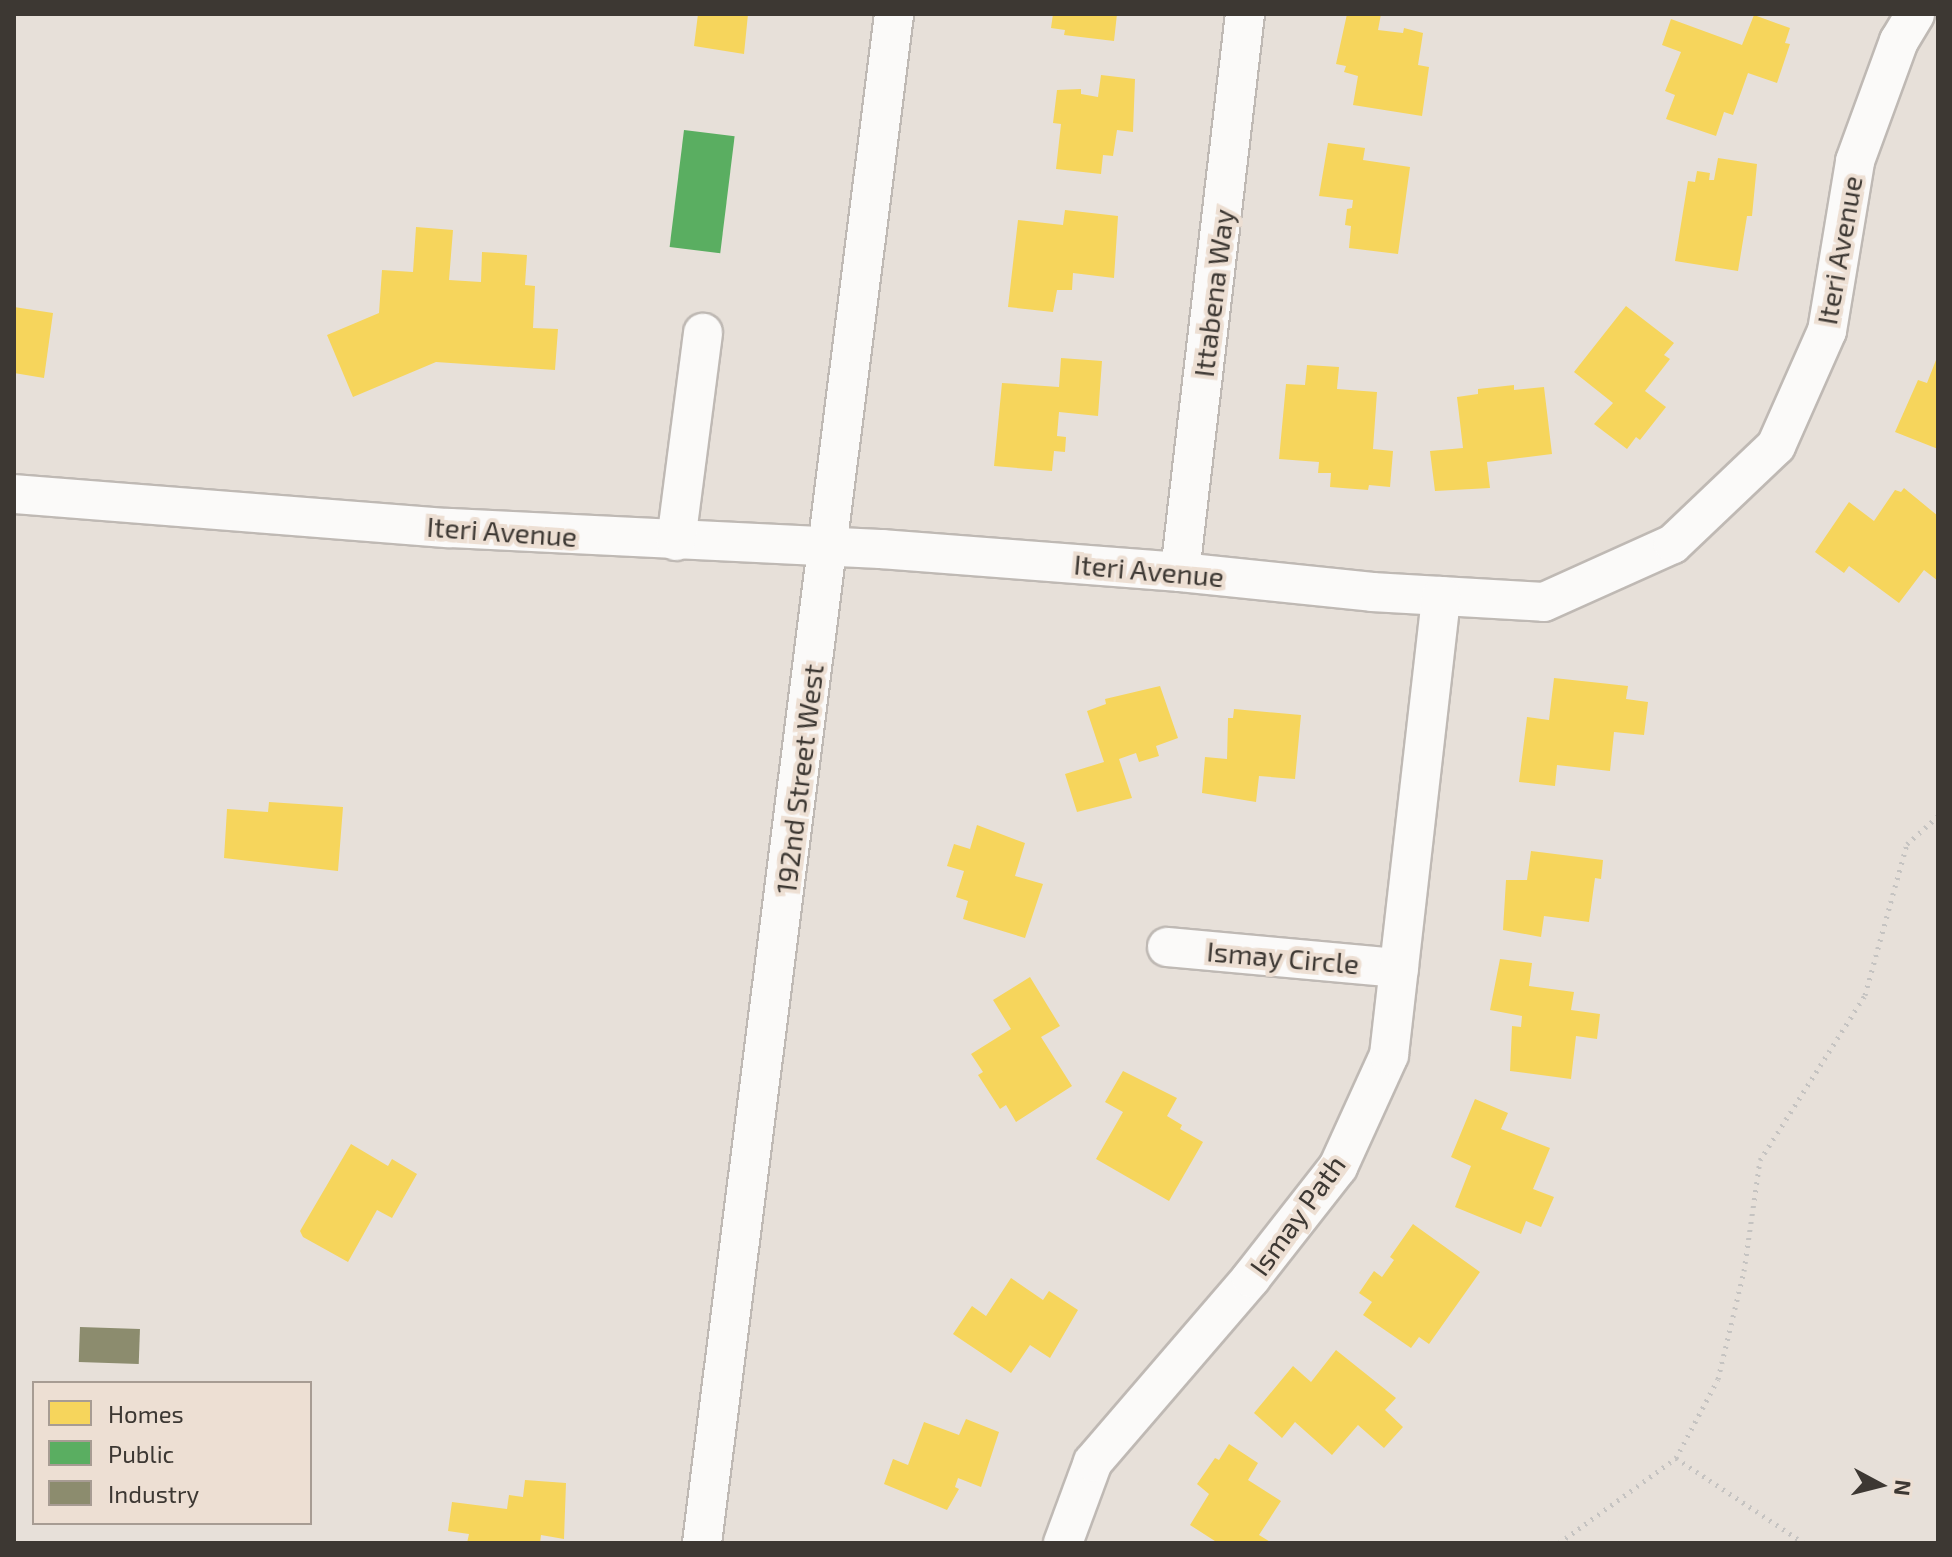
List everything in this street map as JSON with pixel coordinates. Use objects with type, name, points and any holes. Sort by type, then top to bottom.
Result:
[{"type":"street","name":"192nd Street West","points":[[702,1543],[894,14]]},
{"type":"street","name":"Ittabena Way","points":[[1180,572],[1245,14]]},
{"type":"street","name":"Iteri Avenue","points":[[14,494],[449,528],[828,547],[1544,602],[1673,544],[1776,446],[1827,331],[1855,161],[1899,41],[1915,14]]},
{"type":"street","points":[[676,541],[703,333]]},
{"type":"street","name":"Ismay Path","points":[[1063,1543],[1093,1462],[1251,1278],[1338,1167],[1389,1055],[1441,596]]},
{"type":"street","name":"Ismay Circle","points":[[1167,947],[1399,968]]},
{"type":"path","points":[[1559,1543],[1676,1458],[1718,1379],[1744,1271],[1760,1160],[1865,995],[1907,844],[1938,816]]},
{"type":"path","points":[[1676,1458],[1804,1543]]},
{"type":"building: Homes","points":[[698,14],[748,14],[744,54],[694,46]]},
{"type":"building: Homes","points":[[1053,14],[1117,14],[1114,41],[1064,35],[1065,30],[1051,28]]},
{"type":"building: Homes","points":[[1347,14],[1381,14],[1378,30],[1403,33],[1404,28],[1423,33],[1418,65],[1429,67],[1422,116],[1353,105],[1358,76],[1344,72],[1346,66],[1336,64]]},
{"type":"building: Homes","points":[[1754,15],[1790,28],[1785,43],[1790,44],[1777,83],[1748,73],[1733,115],[1724,112],[1716,136],[1666,119],[1675,95],[1665,91],[1681,52],[1662,45],[1671,19],[1742,45]]},
{"type":"building: Homes","points":[[1101,75],[1135,79],[1133,132],[1117,130],[1113,156],[1103,155],[1101,174],[1056,169],[1061,124],[1053,123],[1057,90],[1081,89],[1081,94],[1098,97]]},
{"type":"building: Homes","points":[[1328,143],[1365,148],[1363,160],[1410,167],[1398,254],[1349,248],[1351,226],[1345,225],[1347,209],[1352,208],[1353,200],[1319,196]]},
{"type":"building: Homes","points":[[1718,158],[1757,164],[1752,216],[1747,216],[1738,271],[1675,261],[1688,181],[1695,182],[1697,171],[1710,173],[1709,180],[1714,180]]},
{"type":"building: Homes","points":[[1065,210],[1118,216],[1114,278],[1073,273],[1072,290],[1057,290],[1053,312],[1008,307],[1018,220],[1063,225]]},
{"type":"building: Homes","points":[[416,227],[453,230],[449,280],[481,282],[482,252],[527,255],[525,285],[535,286],[533,328],[558,329],[555,370],[436,362],[353,397],[327,335],[379,313],[382,270],[413,272]]},
{"type":"building: Homes","points":[[1626,306],[1674,343],[1664,355],[1670,359],[1645,391],[1666,407],[1640,440],[1636,437],[1627,449],[1594,424],[1613,403],[1574,372]]},
{"type":"building: Homes","points":[[14,307],[53,313],[44,378],[14,373]]},
{"type":"building: Homes","points":[[1061,358],[1102,361],[1098,416],[1059,412],[1057,436],[1066,437],[1065,452],[1054,451],[1052,471],[994,466],[1002,383],[1059,387]]},
{"type":"building: Homes","points":[[1936,360],[1938,449],[1895,432],[1918,380],[1927,383]]},
{"type":"building: Homes","points":[[1307,365],[1339,367],[1337,389],[1377,392],[1373,449],[1393,451],[1390,487],[1369,485],[1368,490],[1330,487],[1331,473],[1318,473],[1319,462],[1279,459],[1286,384],[1305,385]]},
{"type":"building: Homes","points":[[1514,385],[1514,390],[1544,387],[1552,454],[1487,462],[1490,488],[1435,491],[1430,451],[1463,448],[1457,397],[1478,394],[1478,389]]},
{"type":"building: Homes","points":[[1904,488],[1938,516],[1938,581],[1924,570],[1899,603],[1849,566],[1844,573],[1815,552],[1849,502],[1874,521],[1895,490],[1901,492]]},
{"type":"building: Homes","points":[[1554,678],[1628,686],[1626,699],[1648,702],[1644,735],[1614,732],[1610,771],[1557,765],[1555,786],[1519,782],[1527,717],[1549,720]]},
{"type":"building: Homes","points":[[1160,686],[1178,738],[1156,746],[1159,756],[1139,762],[1136,753],[1119,759],[1132,798],[1077,812],[1065,774],[1104,762],[1087,711],[1106,704],[1105,699]]},
{"type":"building: Homes","points":[[1234,709],[1301,715],[1295,779],[1259,776],[1256,802],[1202,793],[1205,757],[1227,759],[1228,718],[1233,718]]},
{"type":"building: Homes","points":[[269,802],[343,807],[338,871],[224,858],[227,809],[268,812]]},
{"type":"building: Homes","points":[[977,825],[1025,843],[1015,876],[1043,884],[1025,938],[963,919],[968,901],[956,897],[964,871],[947,866],[954,844],[970,849]]},
{"type":"building: Homes","points":[[1531,851],[1603,860],[1601,879],[1595,878],[1589,922],[1544,916],[1541,937],[1503,930],[1506,880],[1527,880]]},
{"type":"building: Homes","points":[[1500,959],[1532,963],[1529,986],[1574,992],[1571,1010],[1600,1014],[1597,1039],[1576,1036],[1571,1079],[1510,1071],[1512,1026],[1521,1027],[1522,1016],[1490,1010]]},
{"type":"building: Homes","points":[[1030,977],[1060,1026],[1041,1037],[1072,1086],[1016,1122],[1006,1105],[1000,1109],[978,1075],[983,1072],[971,1054],[1011,1029],[993,1000]]},
{"type":"building: Homes","points":[[1123,1071],[1177,1098],[1167,1116],[1182,1125],[1180,1129],[1203,1142],[1169,1201],[1096,1159],[1123,1112],[1105,1102]]},
{"type":"building: Homes","points":[[1475,1099],[1508,1113],[1501,1129],[1550,1148],[1533,1189],[1554,1197],[1541,1227],[1526,1221],[1521,1234],[1455,1207],[1471,1166],[1451,1157]]},
{"type":"building: Homes","points":[[351,1144],[388,1166],[392,1159],[417,1174],[392,1218],[377,1210],[348,1262],[303,1237],[300,1231]]},
{"type":"building: Homes","points":[[1413,1224],[1480,1272],[1429,1344],[1419,1337],[1411,1348],[1363,1315],[1372,1302],[1359,1293],[1374,1271],[1382,1277],[1394,1260],[1390,1257]]},
{"type":"building: Homes","points":[[1011,1278],[1043,1300],[1049,1291],[1078,1310],[1050,1358],[1030,1345],[1011,1373],[953,1334],[972,1306],[986,1316]]},
{"type":"building: Homes","points":[[1336,1350],[1396,1398],[1385,1410],[1403,1427],[1384,1448],[1358,1425],[1332,1455],[1295,1422],[1282,1438],[1254,1413],[1293,1366],[1311,1382]]},
{"type":"building: Homes","points":[[966,1419],[999,1432],[981,1487],[958,1478],[955,1487],[959,1489],[947,1510],[884,1484],[893,1459],[908,1465],[924,1422],[959,1435]]},
{"type":"building: Homes","points":[[1229,1444],[1258,1463],[1248,1480],[1281,1501],[1259,1535],[1272,1543],[1218,1543],[1190,1525],[1209,1494],[1197,1484]]},
{"type":"building: Homes","points":[[525,1480],[566,1483],[564,1539],[541,1535],[540,1543],[467,1543],[469,1534],[448,1531],[452,1502],[507,1509],[509,1495],[523,1497]]},
{"type":"building: Public","points":[[684,130],[735,136],[720,253],[670,247]]},
{"type":"building: Industry","points":[[80,1327],[140,1329],[139,1364],[79,1362]]}]
